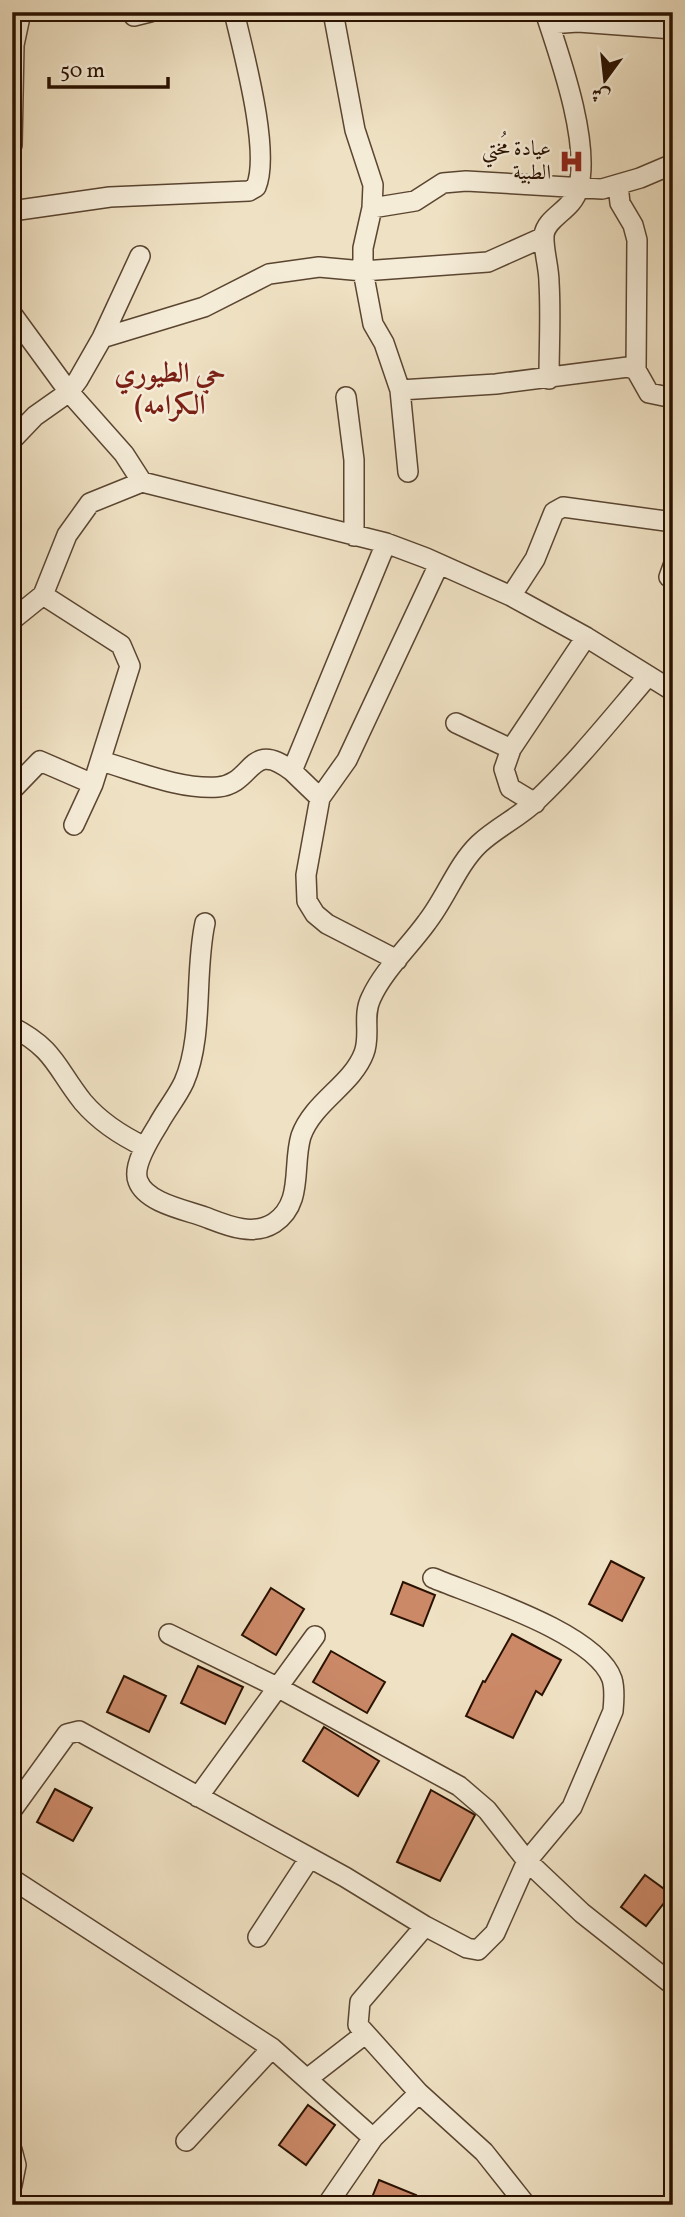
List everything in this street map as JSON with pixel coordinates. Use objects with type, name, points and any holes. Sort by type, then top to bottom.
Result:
[{"type":"street","points":[[12,211],[80,200],[236,192],[256,187],[259,165],[257,129],[251,83],[234,12]]},
{"type":"street","points":[[333,12],[355,130],[373,185],[372,208],[364,240],[363,271],[373,324],[384,343],[400,390],[408,472]]},
{"type":"street","points":[[549,379],[549,284],[544,237],[548,224],[569,208],[579,188],[579,138],[572,98],[547,18],[673,29]]},
{"type":"street","points":[[12,145],[16,24]]},
{"type":"street","points":[[372,208],[415,201],[443,183],[466,181],[602,189],[673,164]]},
{"type":"street","points":[[618,185],[620,203],[633,225],[637,240],[636,370],[649,393],[673,398]]},
{"type":"street","points":[[102,338],[204,307],[269,274],[319,267],[363,271],[488,261],[544,237]]},
{"type":"street","points":[[12,440],[34,416],[69,392],[102,338],[140,256]]},
{"type":"street","points":[[12,314],[69,392],[124,454],[142,482]]},
{"type":"street","points":[[400,390],[549,379],[628,368],[636,370]]},
{"type":"street","points":[[346,397],[355,471],[354,536]]},
{"type":"street","points":[[12,620],[43,595],[67,535],[90,503],[142,482],[386,543],[511,596],[586,637],[673,691]]},
{"type":"street","points":[[511,596],[535,559],[554,512],[563,507],[673,522]]},
{"type":"street","points":[[292,771],[386,543]]},
{"type":"street","points":[[397,960],[327,924],[307,901],[306,876],[320,798],[347,760],[439,564]]},
{"type":"street","points":[[43,595],[121,645],[130,666],[93,784],[74,825]]},
{"type":"street","points":[[535,803],[510,788],[504,769],[511,749],[586,637]]},
{"type":"street","points":[[205,923],[197,968],[196,1020],[191,1059],[184,1082],[145,1147],[137,1173],[138,1181],[160,1201],[235,1228],[258,1229],[274,1223],[289,1208],[293,1197],[297,1151],[307,1123],[357,1067],[368,1038],[366,1014],[371,998],[428,922],[478,844],[535,803],[648,676]]},
{"type":"street","points":[[456,723],[511,749]]},
{"type":"street","points":[[101,761],[179,782],[218,787],[227,785],[263,758],[276,759],[320,798]]},
{"type":"street","points":[[12,790],[34,763],[40,761],[93,784]]},
{"type":"street","points":[[12,1027],[47,1049],[84,1103],[102,1121],[145,1147]]},
{"type":"street","points":[[12,1810],[67,1734],[73,1731],[85,1734],[374,1894],[425,1926],[467,1948],[478,1950],[488,1943],[495,1933],[527,1861],[572,1807],[584,1783],[612,1711],[611,1678],[582,1644],[561,1631],[433,1578]]},
{"type":"street","points":[[169,1634],[277,1687],[459,1786],[487,1810],[527,1861],[615,1941],[673,1985]]},
{"type":"street","points":[[198,1797],[315,1636]]},
{"type":"street","points":[[258,1937],[309,1859]]},
{"type":"street","points":[[12,1879],[272,2048],[373,2138]]},
{"type":"street","points":[[425,1926],[360,2002],[356,2017],[365,2034],[419,2093],[484,2152],[526,2205]]},
{"type":"street","points":[[307,2079],[365,2034]]},
{"type":"street","points":[[186,2141],[272,2048]]},
{"type":"street","points":[[327,2205],[373,2138],[419,2093]]},
{"type":"street","points":[[12,2150],[16,2165],[12,2185]]},
{"type":"building","points":[[611,1561],[644,1578],[622,1621],[589,1604]]},
{"type":"building","points":[[403,1582],[435,1595],[423,1626],[391,1614]]},
{"type":"building","points":[[271,1588],[304,1609],[276,1655],[242,1635]]},
{"type":"building","points":[[512,1634],[561,1660],[542,1695],[536,1691],[513,1738],[466,1716],[483,1681],[485,1682]]},
{"type":"building","points":[[331,1651],[385,1682],[367,1713],[313,1682]]},
{"type":"building","points":[[198,1666],[243,1687],[225,1724],[181,1703]]},
{"type":"building","points":[[124,1676],[166,1696],[149,1732],[107,1712]]},
{"type":"building","points":[[324,1727],[379,1761],[358,1796],[303,1761]]},
{"type":"building","points":[[55,1789],[92,1808],[73,1841],[37,1822]]},
{"type":"building","points":[[431,1790],[475,1815],[440,1881],[397,1862]]},
{"type":"building","points":[[645,1875],[671,1894],[646,1926],[621,1907]]},
{"type":"building","points":[[308,2105],[335,2125],[306,2165],[279,2145]]},
{"type":"building","points":[[379,2180],[416,2195],[412,2205],[369,2205]]},
{"type":"place","name":"عيادة مُختي الطبية","points":[[571,161]]},
{"type":"district","name":"حي الطيوري (الكرامه","points":[[170,390]]}]
